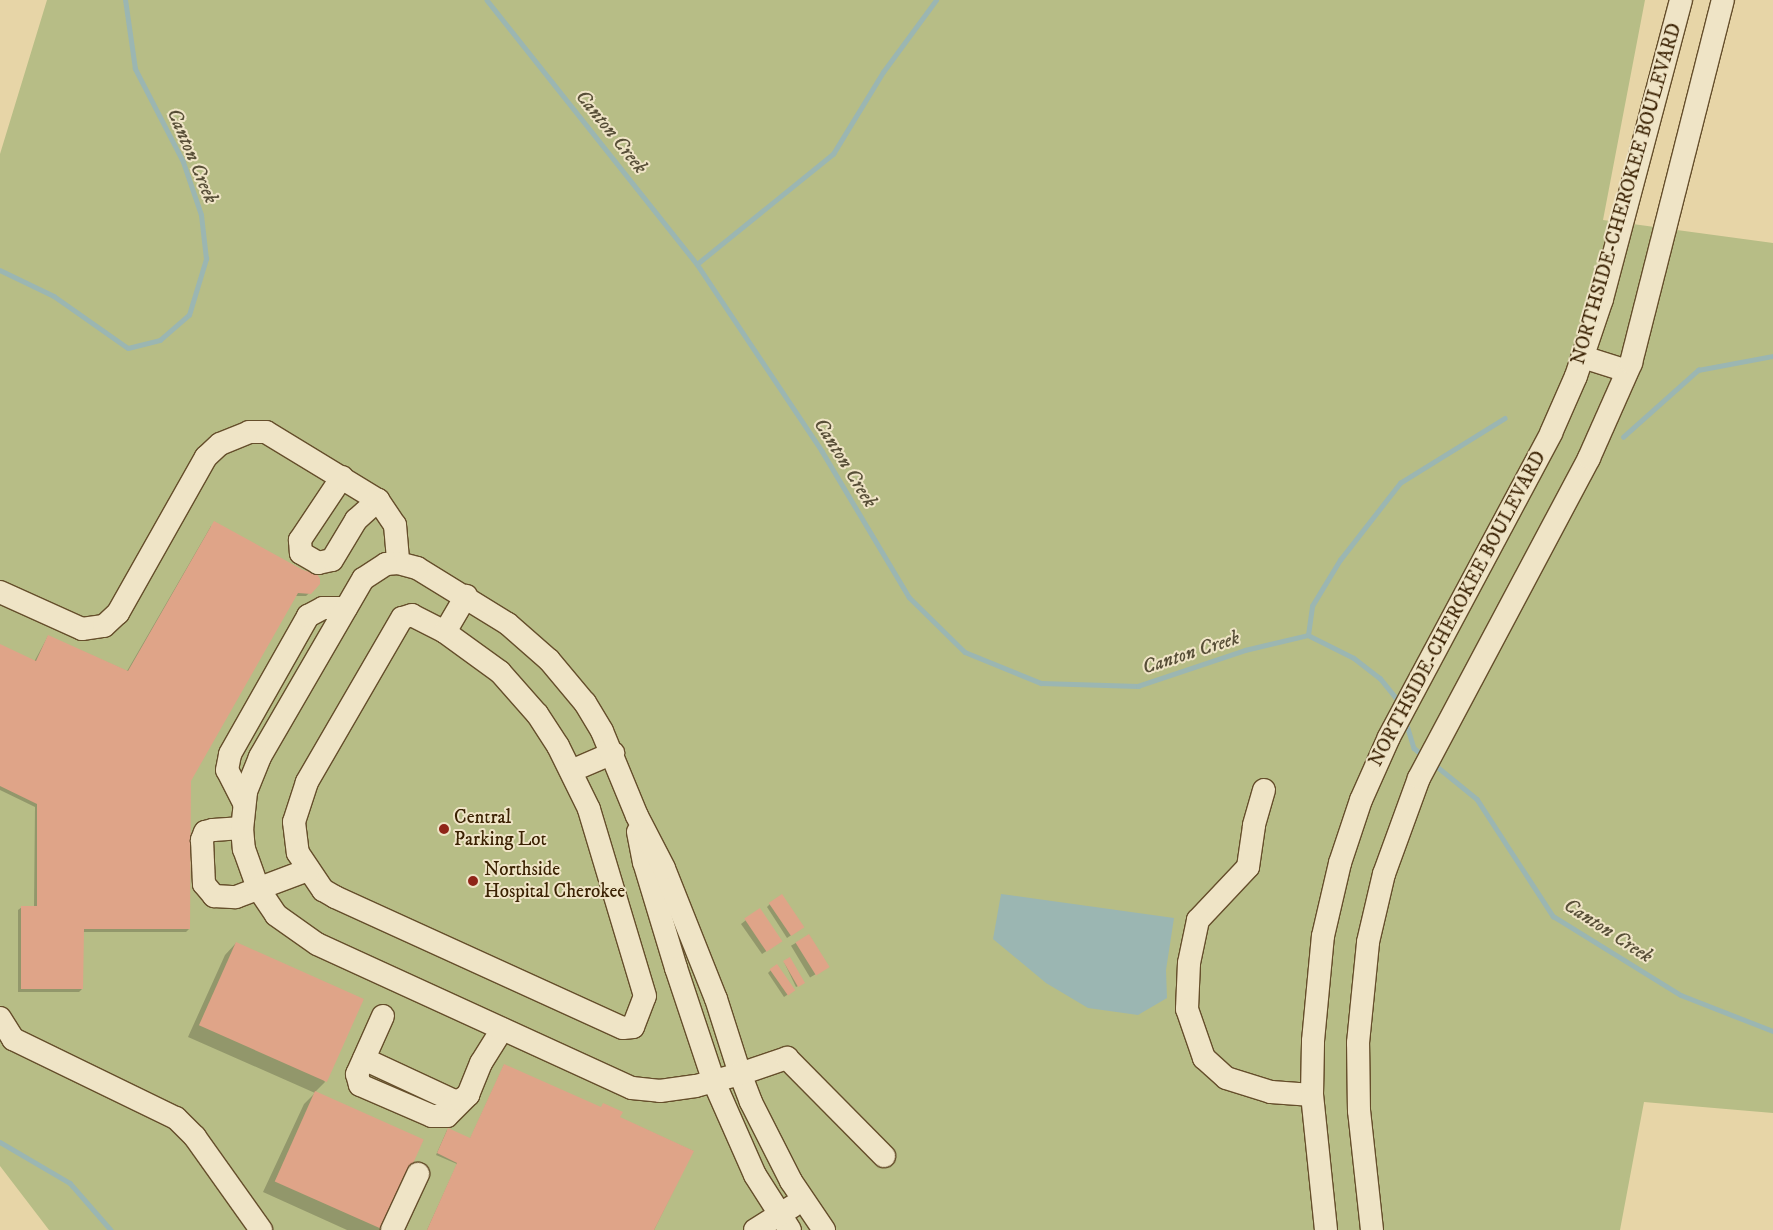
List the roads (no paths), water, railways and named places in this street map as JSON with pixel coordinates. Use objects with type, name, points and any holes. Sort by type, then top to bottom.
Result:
[{"type":"street","name":"NORTHSIDE-CHEROKEE BOULEVARD","points":[[1326,1230],[1312,1095],[1318,972],[1332,896],[1350,832],[1388,737],[1551,433],[1583,357],[1602,299],[1681,0]]},
{"type":"street","points":[[1372,1230],[1359,1110],[1358,1043],[1368,942],[1390,854],[1423,771],[1589,458],[1628,371],[1656,273],[1723,0]]},
{"type":"street","points":[[1583,357],[1628,371]]},
{"type":"street","points":[[0,592],[82,629],[104,626],[118,613],[206,457],[220,444],[248,432],[266,432],[378,500],[395,525],[398,563]]},
{"type":"street","points":[[342,477],[300,540],[301,553],[318,563],[332,560],[365,508],[378,500]]},
{"type":"street","points":[[824,1230],[802,1200],[772,1147],[740,1074],[716,999],[664,868],[637,816],[613,753],[585,703],[549,660],[508,624],[466,596],[417,568],[398,563],[373,570],[363,579],[260,757],[244,803],[242,828],[244,849],[258,888],[276,916],[296,932],[401,983],[632,1088],[673,1090],[714,1082],[740,1074],[787,1058],[884,1156]]},
{"type":"street","points":[[445,632],[466,596]]},
{"type":"street","points":[[405,615],[412,615],[445,632],[500,672],[516,689],[537,714],[572,771],[589,808],[645,996],[634,1027],[623,1028],[335,897],[323,890],[298,853],[294,836],[297,807],[307,782],[356,695],[405,615]]},
{"type":"street","points":[[572,771],[613,753]]},
{"type":"street","points":[[1264,790],[1254,826],[1248,867],[1198,920],[1189,963],[1187,1009],[1204,1058],[1226,1078],[1271,1092],[1312,1095]]},
{"type":"street","points":[[637,816],[644,862],[714,1082],[743,1152],[785,1222]]},
{"type":"street","points":[[242,828],[205,832],[202,840],[204,884],[220,898],[236,897],[308,870]]},
{"type":"street","points":[[401,983],[386,1018],[364,1058],[454,1101],[468,1095],[481,1063],[502,1029]]},
{"type":"street","points":[[0,1018],[13,1039],[176,1118],[195,1137],[261,1230]]},
{"type":"street","points":[[392,1230],[418,1174]]},
{"type":"street","points":[[755,1230],[785,1222],[802,1200]]},
{"type":"water","points":[[1001,894],[1174,918],[1166,970],[1167,998],[1138,1015],[1088,1008],[1046,983],[993,939]]},
{"type":"waterway","name":"Canton Creek","points":[[0,270],[54,296],[128,348],[160,340],[189,315],[206,259],[201,215],[183,162],[135,69],[125,0]]},
{"type":"waterway","name":"Canton Creek","points":[[487,0],[697,264],[822,451],[909,597],[965,652],[1041,683],[1138,686],[1245,650],[1308,635],[1354,658],[1380,678],[1400,703]]},
{"type":"waterway","points":[[697,264],[833,154],[883,72],[936,0]]},
{"type":"waterway","points":[[1623,437],[1698,370],[1773,356]]},
{"type":"waterway","points":[[1308,635],[1312,606],[1340,560],[1400,483],[1505,418]]},
{"type":"waterway","name":"Canton Creek","points":[[1406,722],[1414,748],[1424,756]]},
{"type":"waterway","name":"Canton Creek","points":[[1434,764],[1477,799],[1553,916],[1681,995],[1773,1031]]},
{"type":"waterway","points":[[0,1142],[70,1183],[111,1230]]},
{"type":"place","name":"Central Parking Lot","points":[[444,829]]},
{"type":"place","name":"Northside Hospital Cherokee","points":[[473,881]]}]
